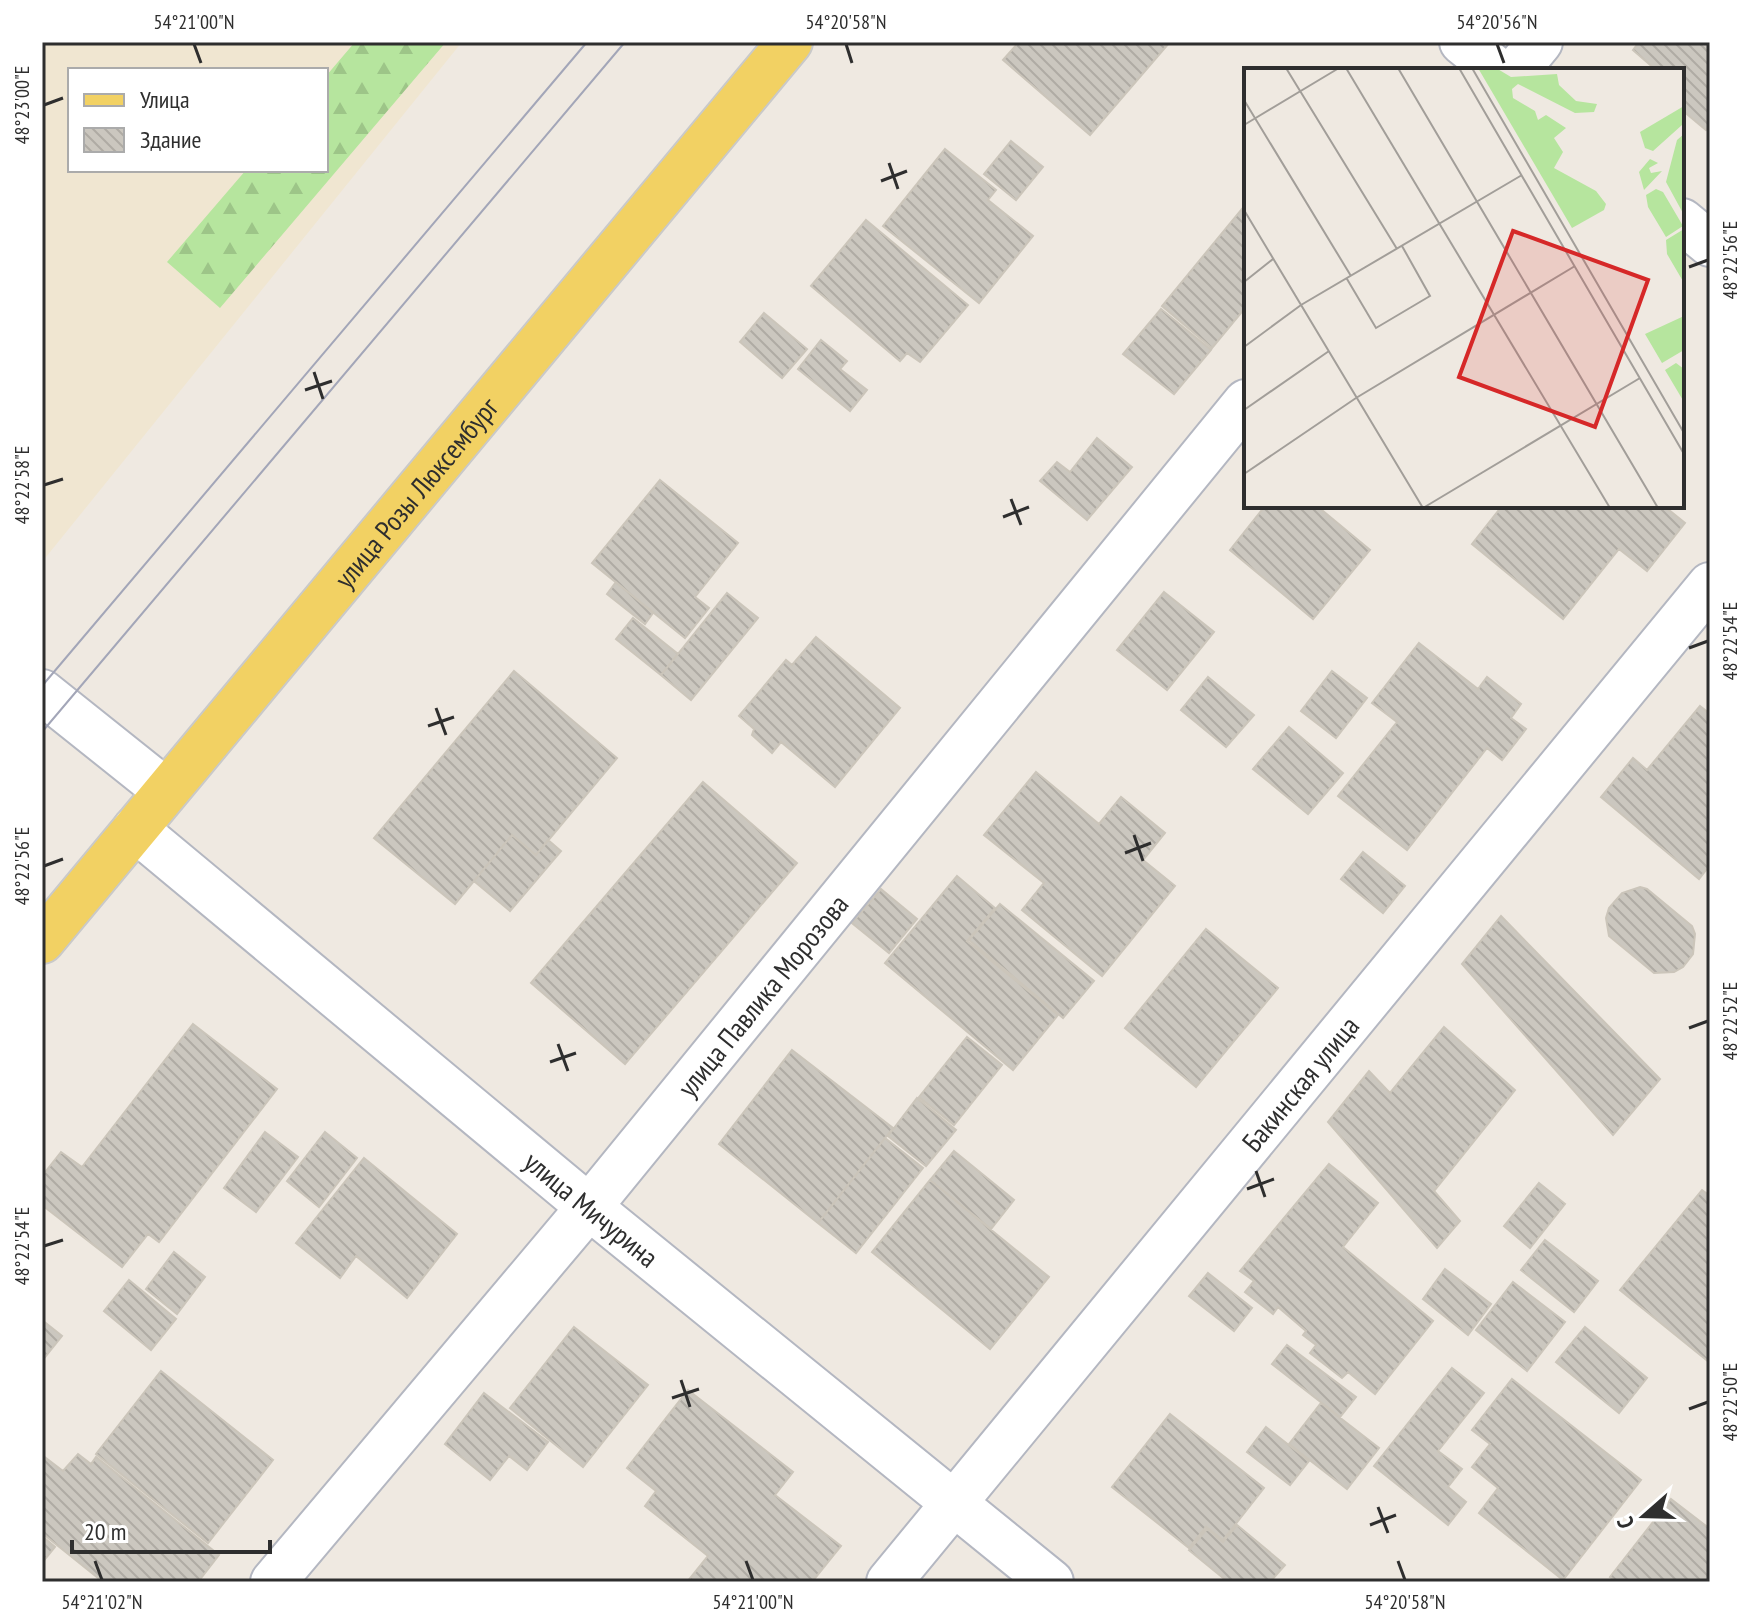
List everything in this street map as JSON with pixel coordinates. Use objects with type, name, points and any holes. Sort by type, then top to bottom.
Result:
[{"type":"main road","name":"улица Розы Люксембург","points":[[42,941],[790,42]]},
{"type":"street","points":[[1462,42],[1494,68]]},
{"type":"street","points":[[1519,68],[1540,42]]},
{"type":"street","points":[[1684,223],[1710,244]]},
{"type":"street","name":"улица Павлика Морозова","points":[[273,1582],[589,1207],[1244,404]]},
{"type":"street","name":"Бакинская улица","points":[[889,1582],[1710,585]]},
{"type":"street","points":[[42,692],[166,791]]},
{"type":"street","name":"улица Мичурина","points":[[135,829],[589,1207],[1051,1582]]},
{"type":"shaded area","points":[[42,42],[462,42],[42,562]]},
{"type":"green space","points":[[355,42],[446,42],[220,308],[167,262],[244,172],[328,172],[328,74]]},
{"type":"building","points":[[1019,42],[1170,42],[1090,135],[1003,60]]},
{"type":"building","points":[[1639,42],[1710,42],[1710,125],[1706,130],[1684,112],[1684,68],[1654,68],[1633,50]]},
{"type":"building","points":[[1011,141],[1043,167],[1016,200],[984,174]]},
{"type":"building","points":[[945,149],[996,190],[988,200],[1033,236],[979,303],[883,226]]},
{"type":"building","points":[[1244,206],[1244,309],[1212,348],[1162,306]]},
{"type":"building","points":[[866,220],[968,305],[920,362],[907,353],[900,361],[811,286]]},
{"type":"building","points":[[1161,309],[1211,350],[1174,394],[1123,354]]},
{"type":"building","points":[[764,313],[807,349],[782,378],[740,342]]},
{"type":"building","points":[[821,340],[847,361],[840,369],[867,390],[850,411],[798,369]]},
{"type":"building","points":[[1097,438],[1132,467],[1087,520],[1040,481],[1057,462],[1070,472]]},
{"type":"building","points":[[660,480],[738,543],[695,597],[709,608],[685,638],[592,563]]},
{"type":"building","points":[[1263,508],[1319,508],[1370,550],[1313,619],[1230,550]]},
{"type":"building","points":[[1500,508],[1666,508],[1685,523],[1647,571],[1619,549],[1563,619],[1472,544]]},
{"type":"building","points":[[616,582],[653,613],[645,624],[607,594]]},
{"type":"building","points":[[1164,592],[1214,632],[1167,690],[1117,650]]},
{"type":"building","points":[[727,593],[758,618],[691,700],[661,675]]},
{"type":"building","points":[[633,618],[678,654],[661,675],[616,639]]},
{"type":"building","points":[[816,637],[900,708],[835,787],[781,742],[772,753],[752,735],[754,729],[739,716],[786,660],[792,665]]},
{"type":"building","points":[[1419,643],[1478,689],[1487,677],[1521,704],[1511,718],[1526,729],[1502,760],[1487,748],[1407,850],[1338,796],[1397,722],[1372,703]]},
{"type":"building","points":[[514,671],[617,758],[536,855],[512,835],[455,904],[374,838]]},
{"type":"building","points":[[1332,671],[1367,698],[1336,738],[1301,711]]},
{"type":"building","points":[[1208,677],[1254,715],[1226,747],[1181,710]]},
{"type":"building","points":[[1700,706],[1710,714],[1710,865],[1699,879],[1601,797],[1633,758],[1647,770]]},
{"type":"building","points":[[1289,727],[1343,773],[1308,814],[1253,769]]},
{"type":"building","points":[[1036,772],[1099,824],[1121,797],[1165,833],[1143,860],[1175,886],[1102,976],[1022,910],[1044,883],[984,835]]},
{"type":"building","points":[[703,782],[797,863],[625,1064],[531,983]]},
{"type":"building","points":[[512,835],[536,855],[548,840],[561,851],[510,911],[474,881]]},
{"type":"building","points":[[1363,852],[1405,886],[1383,913],[1341,879]]},
{"type":"building","points":[[957,876],[995,908],[967,941],[1058,1015],[1013,1070],[885,963]]},
{"type":"building","points":[[1640,887],[1647,889],[1692,926],[1695,934],[1693,954],[1683,967],[1674,972],[1654,973],[1609,936],[1606,918],[1609,908],[1622,893]]},
{"type":"building","points":[[881,889],[917,919],[889,953],[852,923]]},
{"type":"building","points":[[1000,904],[1094,981],[1063,1018],[969,940]]},
{"type":"building","points":[[1501,916],[1660,1079],[1613,1135],[1462,964]]},
{"type":"building","points":[[1206,929],[1278,988],[1196,1087],[1125,1028]]},
{"type":"building","points":[[193,1024],[277,1089],[159,1242],[148,1234],[122,1267],[42,1205],[42,1176],[61,1152],[82,1167]]},
{"type":"building","points":[[1444,1027],[1515,1090],[1434,1191],[1460,1221],[1437,1248],[1328,1122],[1369,1071],[1390,1093]]},
{"type":"building","points":[[967,1037],[1002,1065],[954,1125],[919,1097]]},
{"type":"building","points":[[792,1050],[893,1128],[818,1223],[719,1144]]},
{"type":"building","points":[[917,1098],[956,1130],[926,1166],[888,1136]]},
{"type":"building","points":[[265,1132],[298,1157],[256,1212],[224,1188]]},
{"type":"building","points":[[325,1132],[357,1158],[319,1207],[287,1181]]},
{"type":"building","points":[[885,1138],[923,1168],[856,1253],[818,1223]]},
{"type":"building","points":[[954,1151],[1014,1200],[991,1229],[930,1180]]},
{"type":"building","points":[[364,1158],[457,1234],[407,1298],[356,1256],[340,1278],[296,1243]]},
{"type":"building","points":[[1329,1164],[1378,1203],[1343,1247],[1433,1321],[1375,1394],[1348,1372],[1342,1378],[1310,1353],[1316,1345],[1303,1335],[1306,1331],[1278,1307],[1273,1314],[1245,1292],[1254,1281],[1240,1271]]},
{"type":"building","points":[[930,1180],[1049,1277],[990,1349],[872,1252]]},
{"type":"building","points":[[1539,1183],[1565,1204],[1530,1248],[1504,1226]]},
{"type":"building","points":[[1702,1190],[1710,1196],[1710,1363],[1620,1290]]},
{"type":"building","points":[[1545,1240],[1598,1281],[1574,1312],[1521,1270]]},
{"type":"building","points":[[174,1252],[205,1277],[177,1314],[146,1289]]},
{"type":"building","points":[[1445,1269],[1491,1304],[1468,1335],[1423,1299]]},
{"type":"building","points":[[1208,1273],[1252,1308],[1234,1331],[1189,1296]]},
{"type":"building","points":[[129,1280],[176,1319],[151,1350],[104,1311]]},
{"type":"building","points":[[1513,1282],[1565,1322],[1527,1371],[1476,1330]]},
{"type":"building","points":[[42,1320],[62,1336],[42,1361]]},
{"type":"building","points":[[574,1327],[648,1385],[583,1467],[510,1408]]},
{"type":"building","points":[[1585,1327],[1647,1378],[1619,1413],[1556,1362]]},
{"type":"building","points":[[1287,1345],[1356,1397],[1340,1417],[1272,1364]]},
{"type":"building","points":[[1452,1368],[1484,1393],[1438,1451],[1462,1469],[1448,1487],[1466,1502],[1448,1525],[1374,1466]]},
{"type":"building","points":[[161,1371],[273,1460],[208,1543],[96,1454]]},
{"type":"building","points":[[1512,1379],[1641,1480],[1563,1580],[1479,1513],[1498,1488],[1472,1467],[1490,1444],[1472,1430]]},
{"type":"building","points":[[688,1390],[793,1472],[775,1495],[841,1546],[812,1582],[687,1582],[708,1556],[645,1506],[656,1491],[627,1468]]},
{"type":"building","points":[[484,1393],[548,1442],[527,1470],[509,1456],[490,1480],[445,1444]]},
{"type":"building","points":[[1321,1403],[1379,1448],[1347,1489],[1289,1444]]},
{"type":"building","points":[[1170,1414],[1264,1488],[1223,1540],[1206,1527],[1189,1548],[1112,1487]]},
{"type":"building","points":[[1266,1427],[1309,1461],[1290,1485],[1247,1452]]},
{"type":"building","points":[[78,1454],[91,1464],[96,1457],[219,1555],[198,1582],[103,1582],[42,1533],[42,1455],[63,1471]]},
{"type":"building","points":[[1671,1499],[1710,1529],[1710,1582],[1617,1582],[1610,1577]]},
{"type":"building","points":[[1237,1525],[1285,1565],[1270,1582],[1228,1582],[1189,1550],[1207,1529],[1223,1542]]},
{"type":"building","points":[[42,1536],[55,1547],[42,1563]]},
{"type":"tram line","points":[[42,686],[587,42]]},
{"type":"tram line","points":[[42,732],[625,42]]}]
